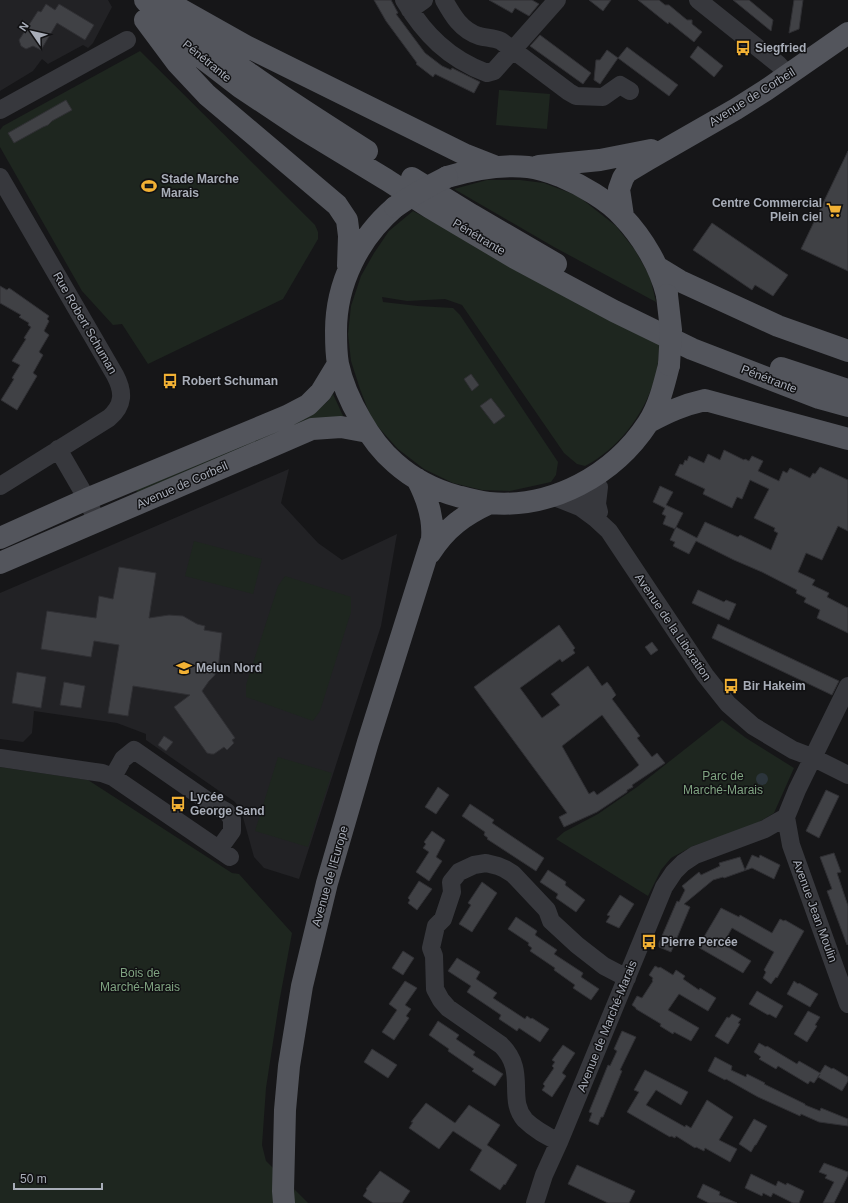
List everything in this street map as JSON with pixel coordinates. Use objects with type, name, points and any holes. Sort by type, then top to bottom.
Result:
[{"type":"main road","points":[[348,270],[350,236],[347,220],[337,205],[207,95],[177,63],[146,22],[152,1],[466,155],[494,166]]},
{"type":"main road","name":"Pénétrante","points":[[152,1],[216,50],[284,98],[472,215],[554,263],[648,312],[709,339],[802,376],[848,390]]},
{"type":"main road","name":"Pénétrante","points":[[152,1],[174,33],[192,50],[240,87],[303,129],[515,258],[614,312],[680,343],[818,398],[848,406]]},
{"type":"main road","name":"Avenue de Corbeil","points":[[623,216],[619,189],[625,175],[631,170],[736,109],[848,34]]},
{"type":"main road","name":"Avenue de Corbeil","points":[[529,167],[612,158],[674,145]]},
{"type":"main road","points":[[494,166],[529,167],[554,174],[577,183],[623,216],[642,240],[665,284],[671,330],[669,365],[662,394],[649,422],[633,442],[610,466],[585,482],[552,496],[527,502],[478,502],[447,493],[427,485],[395,463],[381,449],[368,432],[352,405],[338,364],[336,317],[339,300],[348,270],[371,231],[395,207],[427,186],[447,177],[494,166]]},
{"type":"main road","points":[[657,267],[680,281],[778,326],[848,351]]},
{"type":"main road","points":[[0,538],[87,499],[308,405],[321,392],[338,364]]},
{"type":"main road","points":[[649,422],[674,409],[705,400],[848,439]]},
{"type":"main road","name":"Avenue de Corbeil","points":[[0,563],[312,429],[341,427],[368,432]]},
{"type":"main road","name":"Avenue de l'Europe","points":[[284,1203],[285,1110],[289,1066],[302,986],[327,883],[368,742],[432,539],[432,520],[426,496],[417,479]]},
{"type":"main road","name":"Avenue de l'Europe","points":[[426,559],[438,540],[453,525],[476,509],[490,503]]},
{"type":"street","points":[[444,0],[454,17],[467,30],[478,35],[501,41],[576,96],[603,97],[620,85],[630,92]]},
{"type":"street","points":[[698,0],[778,64],[788,75]]},
{"type":"street","points":[[413,3],[414,18],[433,39],[457,58],[478,70],[487,73],[494,71],[507,58],[551,2]]},
{"type":"street","points":[[433,39],[454,17]]},
{"type":"street","points":[[0,110],[127,40]]},
{"type":"street","name":"Rue Robert Schuman","points":[[0,177],[121,388],[120,404],[109,418],[0,486]]},
{"type":"street","points":[[58,449],[87,499],[97,522]]},
{"type":"street","name":"Avenue de la Libération","points":[[609,531],[605,493],[610,466]]},
{"type":"street","name":"Avenue de la Libération","points":[[552,496],[580,507],[609,531],[705,675],[728,704],[754,726],[793,750],[814,758],[848,775]]},
{"type":"street","points":[[786,817],[797,790],[848,686]]},
{"type":"street","points":[[0,758],[102,773],[113,777],[224,853],[232,832],[232,820],[227,812],[212,804],[134,750],[123,759],[113,777]]},
{"type":"street","name":"Avenue de Marché-Marais","points":[[535,1203],[544,1175],[664,887],[674,872],[683,863],[695,855],[765,829],[786,817]]},
{"type":"street","name":"Avenue Jean Moulin","points":[[786,817],[791,845],[848,1004]]},
{"type":"street","points":[[559,1142],[532,1126],[519,1111],[517,1102],[516,1071],[507,1052],[501,1046],[448,1008],[441,1000],[435,989],[434,956],[431,948],[436,926],[443,918],[452,892],[451,882],[460,872],[474,865],[486,863],[505,869],[513,874],[547,910],[551,921],[577,945],[604,966],[627,978]]},
{"type":"shaded area","points":[[0,0],[108,0],[112,7],[93,43],[88,48],[83,45],[48,64],[42,59],[33,71],[0,91]]},
{"type":"shaded area","name":"Melun Nord","points":[[289,469],[281,503],[318,543],[342,560],[397,534],[381,626],[299,879],[264,868],[254,857],[241,810],[235,802],[146,740],[146,734],[117,723],[34,711],[32,733],[23,742],[0,739],[0,593]]},
{"type":"shaded area","points":[[764,773],[767,774],[767,784],[760,785],[757,784],[756,777],[757,774]]},
{"type":"green space","name":"Stade Marche Marais","points":[[140,51],[315,225],[318,232],[318,239],[283,299],[148,364],[122,324],[113,325],[82,291],[0,147],[0,130],[3,126]]},
{"type":"green space","points":[[499,90],[550,94],[547,129],[496,125]]},
{"type":"green space","points":[[487,180],[520,180],[544,183],[578,196],[616,226],[635,250],[650,277],[656,302],[554,247],[454,189]]},
{"type":"green space","points":[[413,211],[659,344],[658,363],[655,377],[643,407],[628,430],[618,441],[597,459],[585,466],[577,464],[564,453],[462,305],[445,299],[407,301],[382,297],[383,302],[453,308],[460,315],[558,462],[556,475],[551,482],[510,491],[482,490],[453,483],[424,469],[398,449],[372,420],[351,361],[348,334],[351,306],[361,276],[374,253],[389,231]]},
{"type":"green space","points":[[333,394],[344,418],[139,496],[135,488],[320,408]]},
{"type":"green space","points":[[194,541],[262,559],[253,594],[185,576]]},
{"type":"green space","points":[[285,576],[351,597],[351,612],[320,711],[313,721],[246,697],[246,685],[278,586]]},
{"type":"green space","name":"Parc de Marché-Marais","points":[[722,720],[746,738],[794,768],[774,813],[754,825],[693,846],[671,858],[661,870],[648,896],[556,839],[564,832],[598,814],[637,787]]},
{"type":"green space","points":[[278,757],[332,773],[308,847],[255,831]]},
{"type":"green space","name":"Bois de Marché-Marais","points":[[0,767],[88,780],[232,873],[239,874],[292,933],[279,1003],[266,1088],[262,1145],[266,1161],[308,1203],[0,1203]]},
{"type":"building","points":[[374,0],[391,0],[398,13],[396,14],[425,53],[442,66],[451,70],[452,68],[480,82],[474,93],[435,74],[433,77],[416,64],[417,63],[386,21]]},
{"type":"building","points":[[489,0],[532,0],[539,4],[529,16],[515,8],[512,13]]},
{"type":"building","points":[[589,0],[611,0],[603,11]]},
{"type":"building","points":[[638,0],[659,0],[665,5],[669,5],[687,20],[692,20],[692,24],[702,32],[694,42]]},
{"type":"building","points":[[733,0],[749,0],[773,20],[771,31]]},
{"type":"building","points":[[794,0],[803,0],[799,29],[789,33]]},
{"type":"building","points":[[46,4],[55,10],[59,4],[94,25],[85,40],[57,23],[41,50],[33,46],[26,49],[21,46],[19,40],[38,11],[41,12]]},
{"type":"building","points":[[540,35],[591,73],[583,84],[530,46]]},
{"type":"building","points":[[698,46],[723,66],[714,77],[690,57]]},
{"type":"building","points":[[627,47],[678,85],[669,96],[618,58]]},
{"type":"building","points":[[607,50],[618,58],[600,84],[594,80],[596,60],[600,60]]},
{"type":"building","points":[[66,100],[72,110],[14,143],[8,133]]},
{"type":"building","name":"Centre Commercial Plein ciel","points":[[848,151],[848,271],[801,249]]},
{"type":"building","points":[[712,223],[788,275],[773,296],[755,285],[752,290],[693,250]]},
{"type":"building","points":[[0,286],[7,290],[9,288],[49,316],[47,319],[49,321],[44,331],[49,335],[39,352],[43,355],[33,373],[37,376],[17,410],[1,400],[14,379],[12,378],[20,365],[12,361],[26,339],[24,338],[31,327],[28,325],[29,323],[19,317],[21,315],[0,303]]},
{"type":"building","points":[[471,374],[479,385],[472,391],[464,379]]},
{"type":"building","points":[[491,398],[505,416],[494,424],[480,406]]},
{"type":"building","points":[[724,450],[744,460],[749,461],[752,456],[763,461],[758,471],[779,481],[783,471],[787,473],[790,468],[810,478],[820,467],[848,480],[848,531],[838,526],[822,560],[806,553],[798,572],[815,580],[812,585],[829,593],[827,597],[848,608],[848,633],[817,618],[820,610],[804,602],[806,598],[796,593],[797,590],[762,572],[696,541],[689,554],[673,546],[675,542],[670,540],[676,527],[697,538],[705,522],[738,537],[740,535],[771,550],[778,533],[774,531],[775,528],[754,518],[769,489],[750,480],[742,499],[737,497],[732,508],[703,494],[705,489],[675,475],[680,464],[683,465],[689,456],[704,463],[708,454],[720,460]]},
{"type":"building","points":[[660,486],[673,492],[666,505],[683,513],[675,529],[663,524],[666,516],[662,514],[665,508],[653,502]]},
{"type":"building","points":[[119,567],[156,573],[149,618],[169,615],[183,616],[197,624],[205,626],[204,630],[222,633],[218,670],[202,691],[235,738],[232,740],[234,743],[227,750],[224,747],[214,754],[207,753],[174,707],[190,695],[133,686],[128,716],[108,713],[119,645],[94,641],[91,657],[41,649],[47,611],[96,618],[99,596],[113,599]]},
{"type":"building","points":[[698,590],[724,602],[726,600],[736,604],[729,620],[692,603]]},
{"type":"building","points":[[718,624],[839,681],[832,695],[712,638]]},
{"type":"building","points":[[559,625],[575,648],[573,650],[575,653],[562,662],[560,659],[520,688],[542,718],[560,705],[551,694],[588,666],[602,686],[607,682],[611,687],[616,695],[612,699],[640,736],[637,738],[652,757],[657,753],[665,763],[632,785],[633,787],[627,790],[627,792],[597,812],[564,827],[559,817],[567,813],[474,687]],"holes":[[[602,715],[639,765],[597,795],[594,791],[589,794],[562,746]]]},
{"type":"building","points":[[652,642],[658,650],[651,655],[645,647]]},
{"type":"building","points":[[17,672],[46,677],[41,708],[12,703]]},
{"type":"building","points":[[64,682],[85,686],[81,708],[60,705]]},
{"type":"building","points":[[164,736],[173,742],[166,751],[158,745]]},
{"type":"building","points":[[438,787],[449,795],[436,814],[425,807]]},
{"type":"building","points":[[826,790],[839,796],[819,838],[806,831]]},
{"type":"building","points":[[470,804],[494,820],[492,823],[544,858],[536,871],[487,839],[488,838],[484,835],[485,832],[462,816]]},
{"type":"building","points":[[432,831],[445,840],[436,857],[442,861],[429,881],[416,872],[429,852],[423,848],[426,844],[424,842]]},
{"type":"building","points":[[834,853],[841,872],[837,873],[848,906],[847,945],[827,891],[832,889],[820,857]]},
{"type":"building","points":[[752,855],[759,858],[760,855],[780,865],[774,879],[752,868],[724,878],[713,880],[684,904],[690,907],[671,952],[659,947],[659,943],[677,901],[679,902],[685,890],[682,886],[699,872],[701,875],[720,866],[719,863],[740,857],[745,870]]},
{"type":"building","points":[[548,870],[566,882],[565,885],[585,900],[576,912],[556,898],[558,894],[540,882]]},
{"type":"building","points":[[419,881],[432,889],[417,910],[408,903],[410,900],[408,898]]},
{"type":"building","points":[[482,882],[497,893],[472,932],[459,924],[471,905],[468,903]]},
{"type":"building","points":[[620,895],[634,904],[619,928],[606,922],[610,916],[607,915]]},
{"type":"building","points":[[721,908],[739,917],[740,915],[772,933],[780,919],[785,920],[804,931],[777,978],[776,977],[771,984],[763,978],[766,972],[764,970],[774,952],[732,928],[723,944],[751,961],[743,973],[698,947]]},
{"type":"building","points":[[516,917],[537,931],[535,935],[557,950],[554,954],[583,973],[581,977],[599,989],[591,1000],[573,988],[575,985],[554,970],[555,968],[530,951],[532,948],[528,945],[529,943],[508,929]]},
{"type":"building","points":[[403,951],[414,958],[403,975],[392,968]]},
{"type":"building","points":[[457,958],[480,972],[476,979],[497,993],[493,998],[525,1019],[527,1016],[531,1019],[532,1018],[549,1029],[540,1042],[519,1028],[517,1031],[499,1019],[501,1015],[467,992],[471,986],[448,971]]},
{"type":"building","points":[[655,966],[660,967],[673,975],[676,970],[685,976],[683,979],[699,990],[700,988],[716,998],[708,1011],[679,994],[668,1010],[699,1028],[691,1041],[674,1032],[673,1034],[660,1026],[661,1024],[632,1005],[637,996],[642,998],[653,981],[653,978],[649,975]]},
{"type":"building","points":[[405,981],[417,988],[405,1005],[411,1009],[406,1016],[409,1018],[394,1040],[382,1032],[397,1010],[389,1004]]},
{"type":"building","points":[[794,981],[818,994],[810,1007],[787,994]]},
{"type":"building","points":[[757,991],[783,1006],[776,1018],[749,1004]]},
{"type":"building","points":[[808,1011],[820,1017],[815,1025],[817,1026],[807,1042],[794,1034]]},
{"type":"building","points":[[732,1014],[741,1019],[738,1023],[740,1024],[728,1044],[715,1036],[727,1017],[729,1018]]},
{"type":"building","points":[[438,1021],[459,1035],[456,1039],[475,1052],[473,1055],[503,1074],[495,1086],[472,1071],[474,1069],[448,1051],[449,1049],[429,1035]]},
{"type":"building","points":[[622,1031],[636,1037],[620,1070],[622,1071],[603,1117],[601,1117],[598,1125],[589,1121],[592,1113],[589,1112],[608,1065],[610,1066],[617,1051],[614,1049]]},
{"type":"building","points":[[759,1043],[766,1047],[767,1046],[797,1064],[799,1061],[820,1073],[825,1065],[832,1069],[833,1068],[848,1077],[848,1081],[842,1091],[818,1077],[814,1083],[810,1081],[808,1084],[778,1066],[776,1069],[759,1059],[761,1057],[754,1052]]},
{"type":"building","points":[[563,1045],[575,1053],[562,1073],[566,1076],[552,1097],[542,1090],[545,1086],[543,1084],[554,1068],[552,1066],[555,1062],[552,1060]]},
{"type":"building","points":[[372,1049],[397,1065],[388,1078],[364,1062]]},
{"type":"building","points":[[715,1057],[732,1066],[731,1070],[746,1077],[747,1074],[805,1105],[820,1111],[821,1108],[848,1119],[848,1126],[819,1122],[801,1114],[800,1116],[758,1097],[726,1079],[725,1080],[708,1071]]},
{"type":"building","points":[[645,1070],[688,1092],[681,1105],[656,1090],[646,1105],[685,1127],[686,1125],[691,1128],[707,1100],[733,1117],[719,1140],[737,1149],[730,1162],[705,1148],[704,1151],[696,1147],[695,1148],[676,1136],[675,1138],[670,1137],[627,1112],[639,1092],[634,1090]]},
{"type":"building","points":[[426,1103],[455,1123],[469,1105],[500,1125],[487,1145],[517,1165],[505,1185],[504,1184],[500,1190],[470,1170],[482,1150],[453,1131],[439,1149],[409,1128],[413,1122],[411,1122]]},
{"type":"building","points":[[754,1119],[767,1126],[751,1152],[739,1144]]},
{"type":"building","points":[[824,1163],[848,1172],[848,1175],[834,1203],[823,1203],[834,1182],[825,1178],[827,1175],[819,1172]]},
{"type":"building","points":[[577,1165],[635,1191],[629,1203],[608,1203],[568,1184]]},
{"type":"building","points":[[380,1171],[410,1191],[402,1203],[373,1203],[363,1196],[367,1190],[366,1189]]},
{"type":"building","points":[[751,1174],[776,1186],[778,1181],[786,1185],[787,1183],[804,1191],[799,1203],[793,1203],[773,1193],[771,1197],[763,1193],[762,1196],[745,1188]]},
{"type":"building","points":[[703,1184],[720,1192],[719,1195],[737,1203],[709,1203],[697,1197]]},
{"type":"place","name":"Siegfried","points":[[743,48]]},
{"type":"place","name":"Stade Marche Marais","points":[[149,186]]},
{"type":"place","name":"Centre Commercial Plein ciel","points":[[834,210]]},
{"type":"place","name":"Robert Schuman","points":[[170,381]]},
{"type":"place","name":"Melun Nord","points":[[184,668]]},
{"type":"place","name":"Bir Hakeim","points":[[731,686]]},
{"type":"place","name":"Lycée George Sand","points":[[178,804]]},
{"type":"place","name":"Pierre Percée","points":[[649,942]]}]
